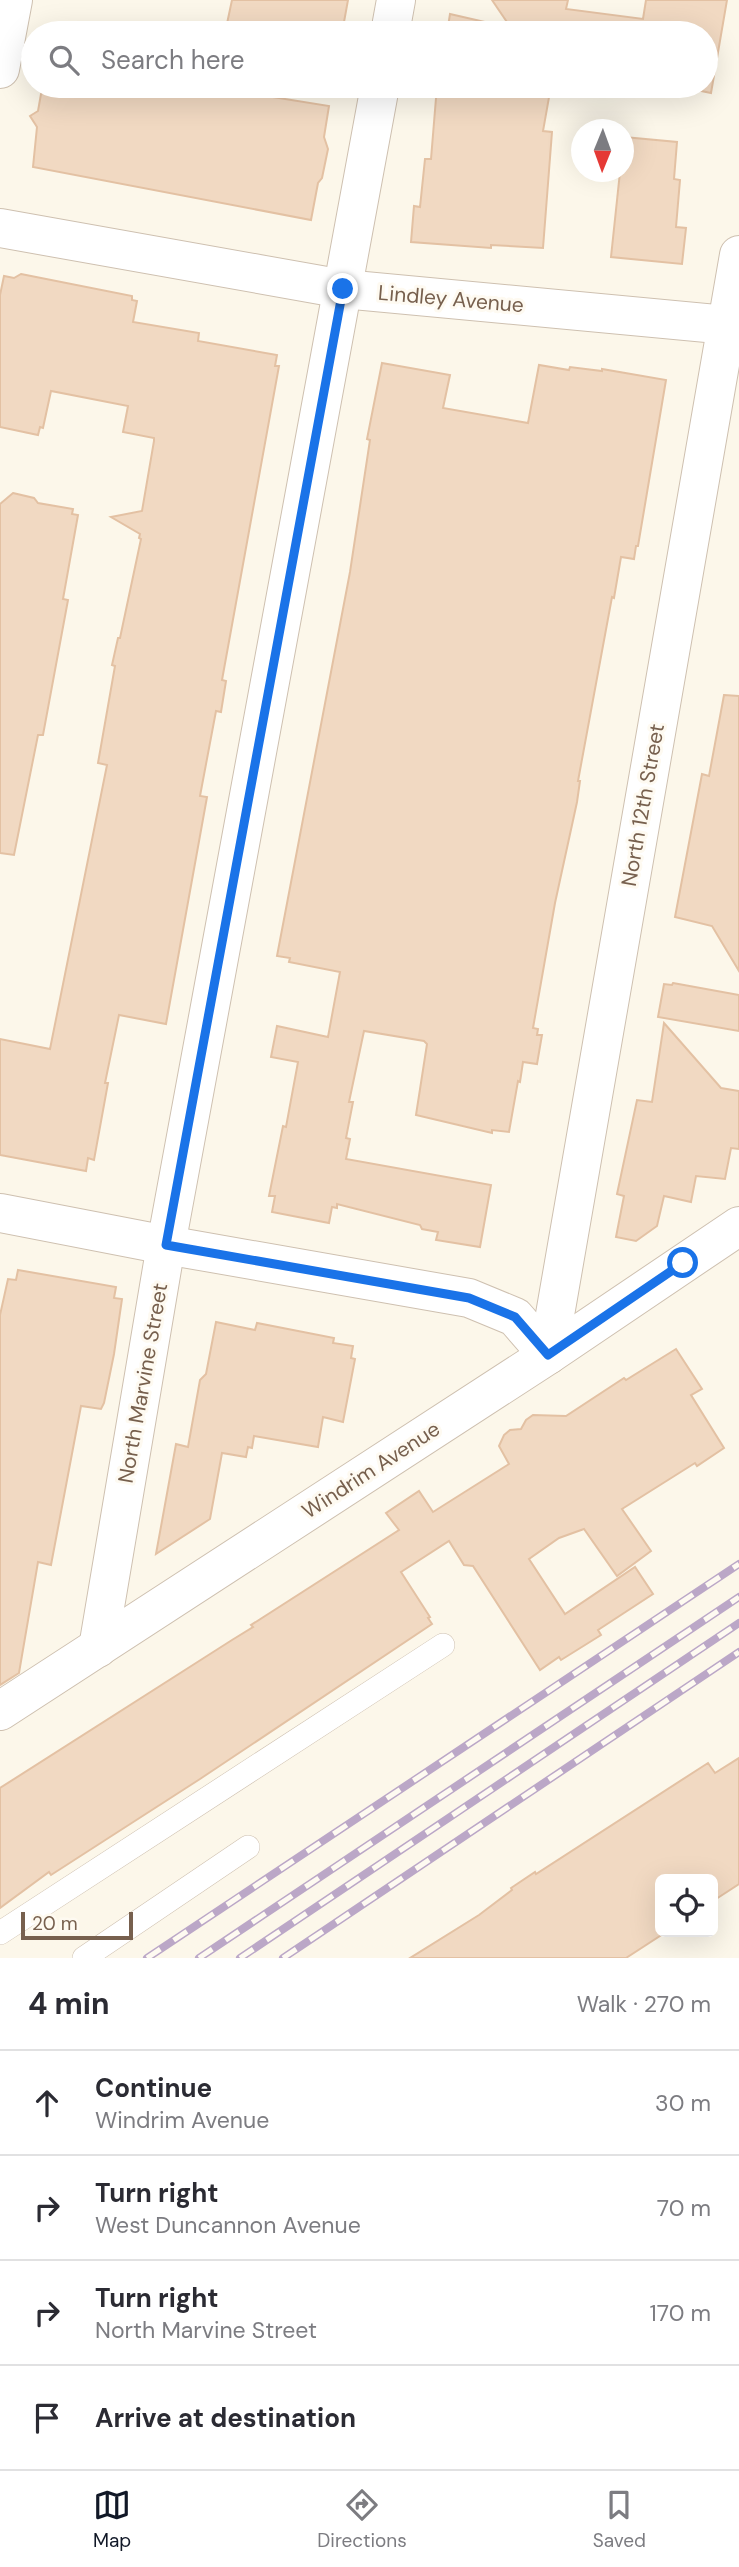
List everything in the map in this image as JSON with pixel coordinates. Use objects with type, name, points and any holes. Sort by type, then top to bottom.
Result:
[{"type":"street","points":[[0,69],[13,0]]},
{"type":"street","points":[[392,21],[396,0]]},
{"type":"street","name":"North Marvine Street","points":[[98,1648],[166,1245],[378,98]]},
{"type":"street","name":"Lindley Avenue","points":[[0,228],[343,289],[733,325]]},
{"type":"street","name":"North 12th Street","points":[[548,1355],[733,325],[739,255]]},
{"type":"street","points":[[0,1213],[469,1298],[515,1317],[548,1355]]},
{"type":"street","name":"Windrim Avenue","points":[[0,1711],[548,1355],[739,1226]]},
{"type":"lane","points":[[0,1933],[443,1645]]},
{"type":"lane","points":[[84,1958],[248,1847]]},
{"type":"building","points":[[232,0],[348,0],[344,21],[228,21]]},
{"type":"building","points":[[492,0],[568,0],[566,9],[643,19],[646,0],[727,0],[718,52],[718,21],[506,21]]},
{"type":"building","points":[[450,14],[480,21],[449,21]]},
{"type":"building","points":[[40,98],[279,98],[329,106],[324,137],[328,149],[311,220],[33,167],[37,127],[30,116],[38,111]]},
{"type":"building","points":[[436,98],[549,98],[543,131],[552,132],[543,248],[491,245],[491,248],[411,242],[414,206],[420,207],[425,159],[431,159]]},
{"type":"building","points":[[634,138],[677,142],[674,179],[680,180],[676,227],[686,228],[682,264],[611,257],[619,182],[634,182]]},
{"type":"building","points":[[21,274],[132,296],[132,300],[137,301],[133,322],[199,333],[198,341],[277,355],[275,366],[279,366],[222,680],[226,681],[221,712],[216,711],[200,796],[207,797],[166,1024],[119,1015],[105,1083],[108,1083],[94,1160],[88,1158],[86,1171],[0,1155],[0,1039],[50,1049],[107,765],[98,763],[115,666],[112,665],[141,539],[140,534],[111,517],[142,511],[154,438],[123,432],[128,406],[51,391],[43,428],[40,427],[38,435],[0,427],[0,295],[4,276],[14,278]]},
{"type":"building","points":[[382,363],[450,375],[443,408],[528,423],[539,365],[569,370],[570,367],[602,369],[666,380],[638,546],[634,559],[621,557],[614,598],[612,597],[578,781],[577,802],[555,903],[533,1028],[538,1029],[537,1035],[542,1035],[537,1064],[523,1062],[509,1132],[492,1130],[492,1133],[416,1115],[427,1044],[424,1041],[364,1031],[349,1102],[353,1102],[346,1138],[350,1139],[346,1159],[491,1185],[480,1247],[436,1240],[438,1232],[422,1229],[420,1225],[337,1204],[337,1208],[332,1207],[329,1223],[272,1212],[275,1196],[269,1196],[298,1062],[271,1057],[277,1026],[328,1037],[340,972],[289,962],[290,958],[277,956],[350,572],[370,440],[367,439]]},
{"type":"building","points":[[13,493],[34,498],[38,503],[73,509],[72,514],[78,515],[63,599],[68,600],[43,735],[38,735],[14,855],[0,853],[0,504]]},
{"type":"building","points":[[724,695],[739,696],[739,971],[712,926],[675,917],[702,774],[709,776]]},
{"type":"building","points":[[673,983],[739,995],[739,1031],[658,1017],[664,984]]},
{"type":"building","points":[[664,1023],[721,1088],[739,1091],[739,1149],[731,1148],[725,1179],[696,1176],[691,1202],[664,1196],[657,1226],[636,1241],[616,1237],[624,1196],[617,1194],[637,1100],[652,1102]]},
{"type":"building","points":[[18,1270],[116,1287],[114,1298],[122,1299],[104,1403],[101,1409],[81,1406],[51,1565],[38,1562],[19,1673],[0,1685],[0,1315],[8,1279],[16,1280]]},
{"type":"building","points":[[216,1322],[255,1330],[257,1323],[334,1338],[333,1343],[353,1346],[351,1358],[355,1359],[343,1422],[323,1417],[318,1447],[254,1436],[252,1448],[248,1447],[246,1457],[222,1453],[210,1519],[156,1554],[176,1444],[188,1447],[200,1380],[206,1374]]},
{"type":"building","points":[[676,1349],[702,1389],[691,1395],[724,1448],[622,1509],[651,1551],[617,1576],[584,1529],[559,1538],[529,1559],[565,1614],[635,1567],[653,1594],[598,1630],[601,1635],[540,1670],[473,1566],[464,1565],[449,1541],[401,1572],[432,1624],[200,1779],[51,1875],[49,1872],[0,1908],[0,1788],[253,1627],[251,1625],[399,1530],[386,1513],[419,1491],[433,1512],[509,1464],[499,1446],[504,1435],[510,1430],[521,1429],[533,1415],[566,1416],[624,1378],[626,1380]]},
{"type":"building","points":[[739,1758],[739,1884],[718,1898],[718,1874],[655,1874],[655,1937],[658,1937],[626,1958],[410,1958],[479,1915],[535,1872],[536,1874],[708,1763],[715,1773]]},
{"type":"railway","points":[[147,1958],[739,1564]]},
{"type":"railway","points":[[199,1958],[739,1597]]},
{"type":"railway","points":[[240,1958],[739,1623]]},
{"type":"railway","points":[[283,1958],[739,1652]]},
{"type":"route","points":[[343,289],[166,1245],[469,1298],[515,1317],[548,1355],[683,1263]]}]
